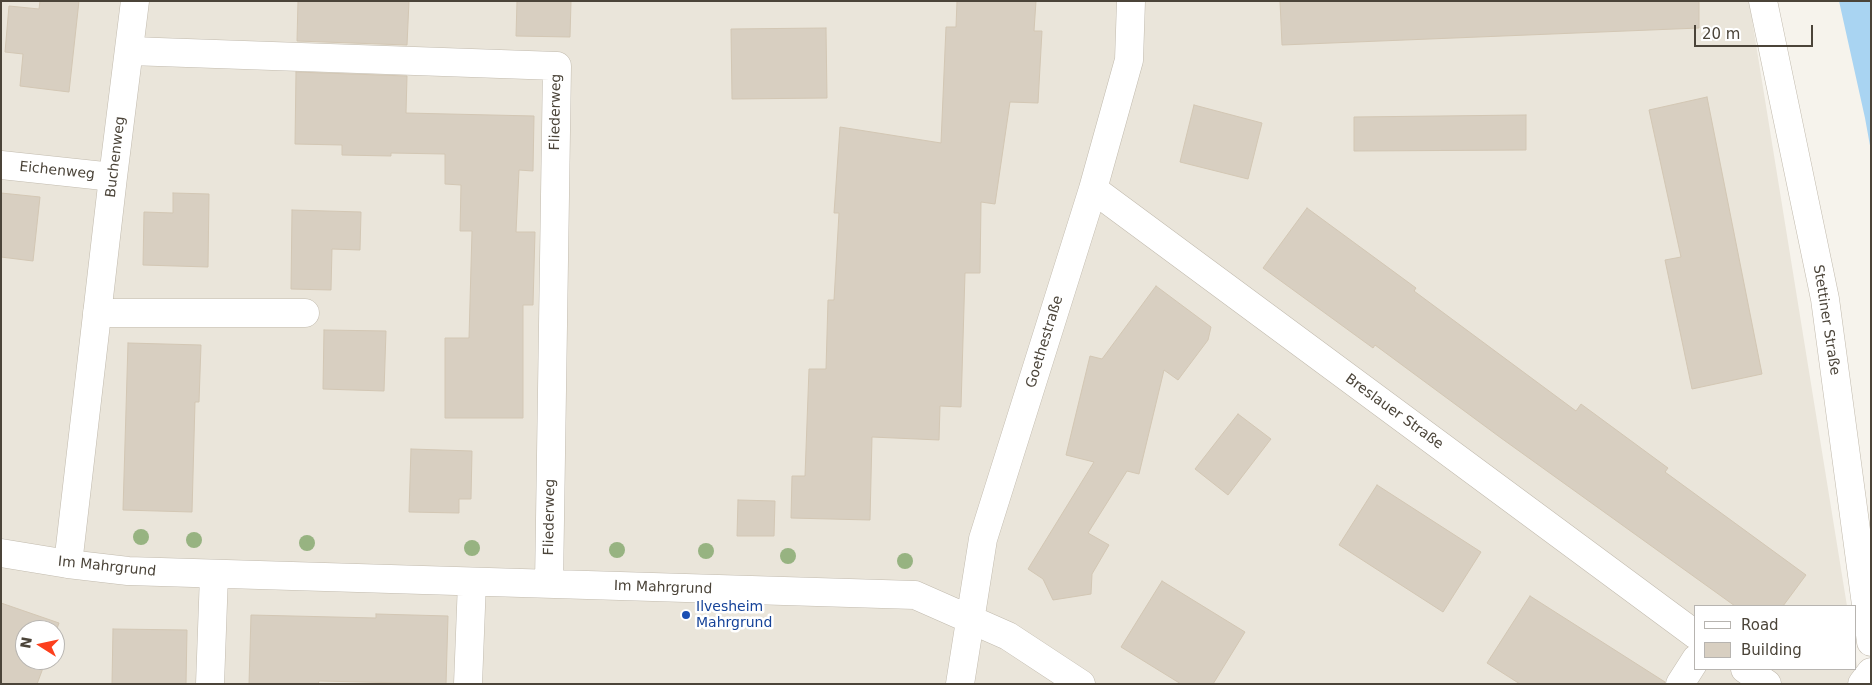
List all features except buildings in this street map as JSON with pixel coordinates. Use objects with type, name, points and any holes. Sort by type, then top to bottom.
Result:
[{"type":"street","name":"Buchenweg","points":[[68,564],[135,1]]},
{"type":"street","name":"Goethestraße","points":[[960,684],[983,539],[1093,189],[1129,60],[1131,1]]},
{"type":"street","name":"Stettiner Straße","points":[[1763,1],[1824,300],[1871,642]]},
{"type":"street","name":"Fliederweg","points":[[130,51],[557,66],[549,584]]},
{"type":"street","name":"Eichenweg","points":[[1,165],[113,177]]},
{"type":"street","name":"Breslauer Straße","points":[[1093,189],[1694,634]]},
{"type":"street","points":[[97,313],[305,313]]},
{"type":"street","name":"Im Mahrgrund","points":[[1,553],[128,571],[214,575],[915,595],[1008,636],[1080,684]]},
{"type":"street","points":[[210,684],[214,575]]},
{"type":"street","points":[[468,684],[472,582]]},
{"type":"street","points":[[1680,684],[1694,662]]},
{"type":"street","points":[[1746,670],[1767,684]]},
{"type":"street","points":[[1862,684],[1871,672]]},
{"type":"shaded area","points":[[1,1],[1749,1],[1847,605],[1694,605],[1694,670],[1857,670],[1857,665],[1861,684],[1,684]]},
{"type":"water","points":[[1839,1],[1871,1],[1871,151],[1865,118]]},
{"type":"place","name":"Ilvesheim Mahrgrund","points":[[686,615]]}]
